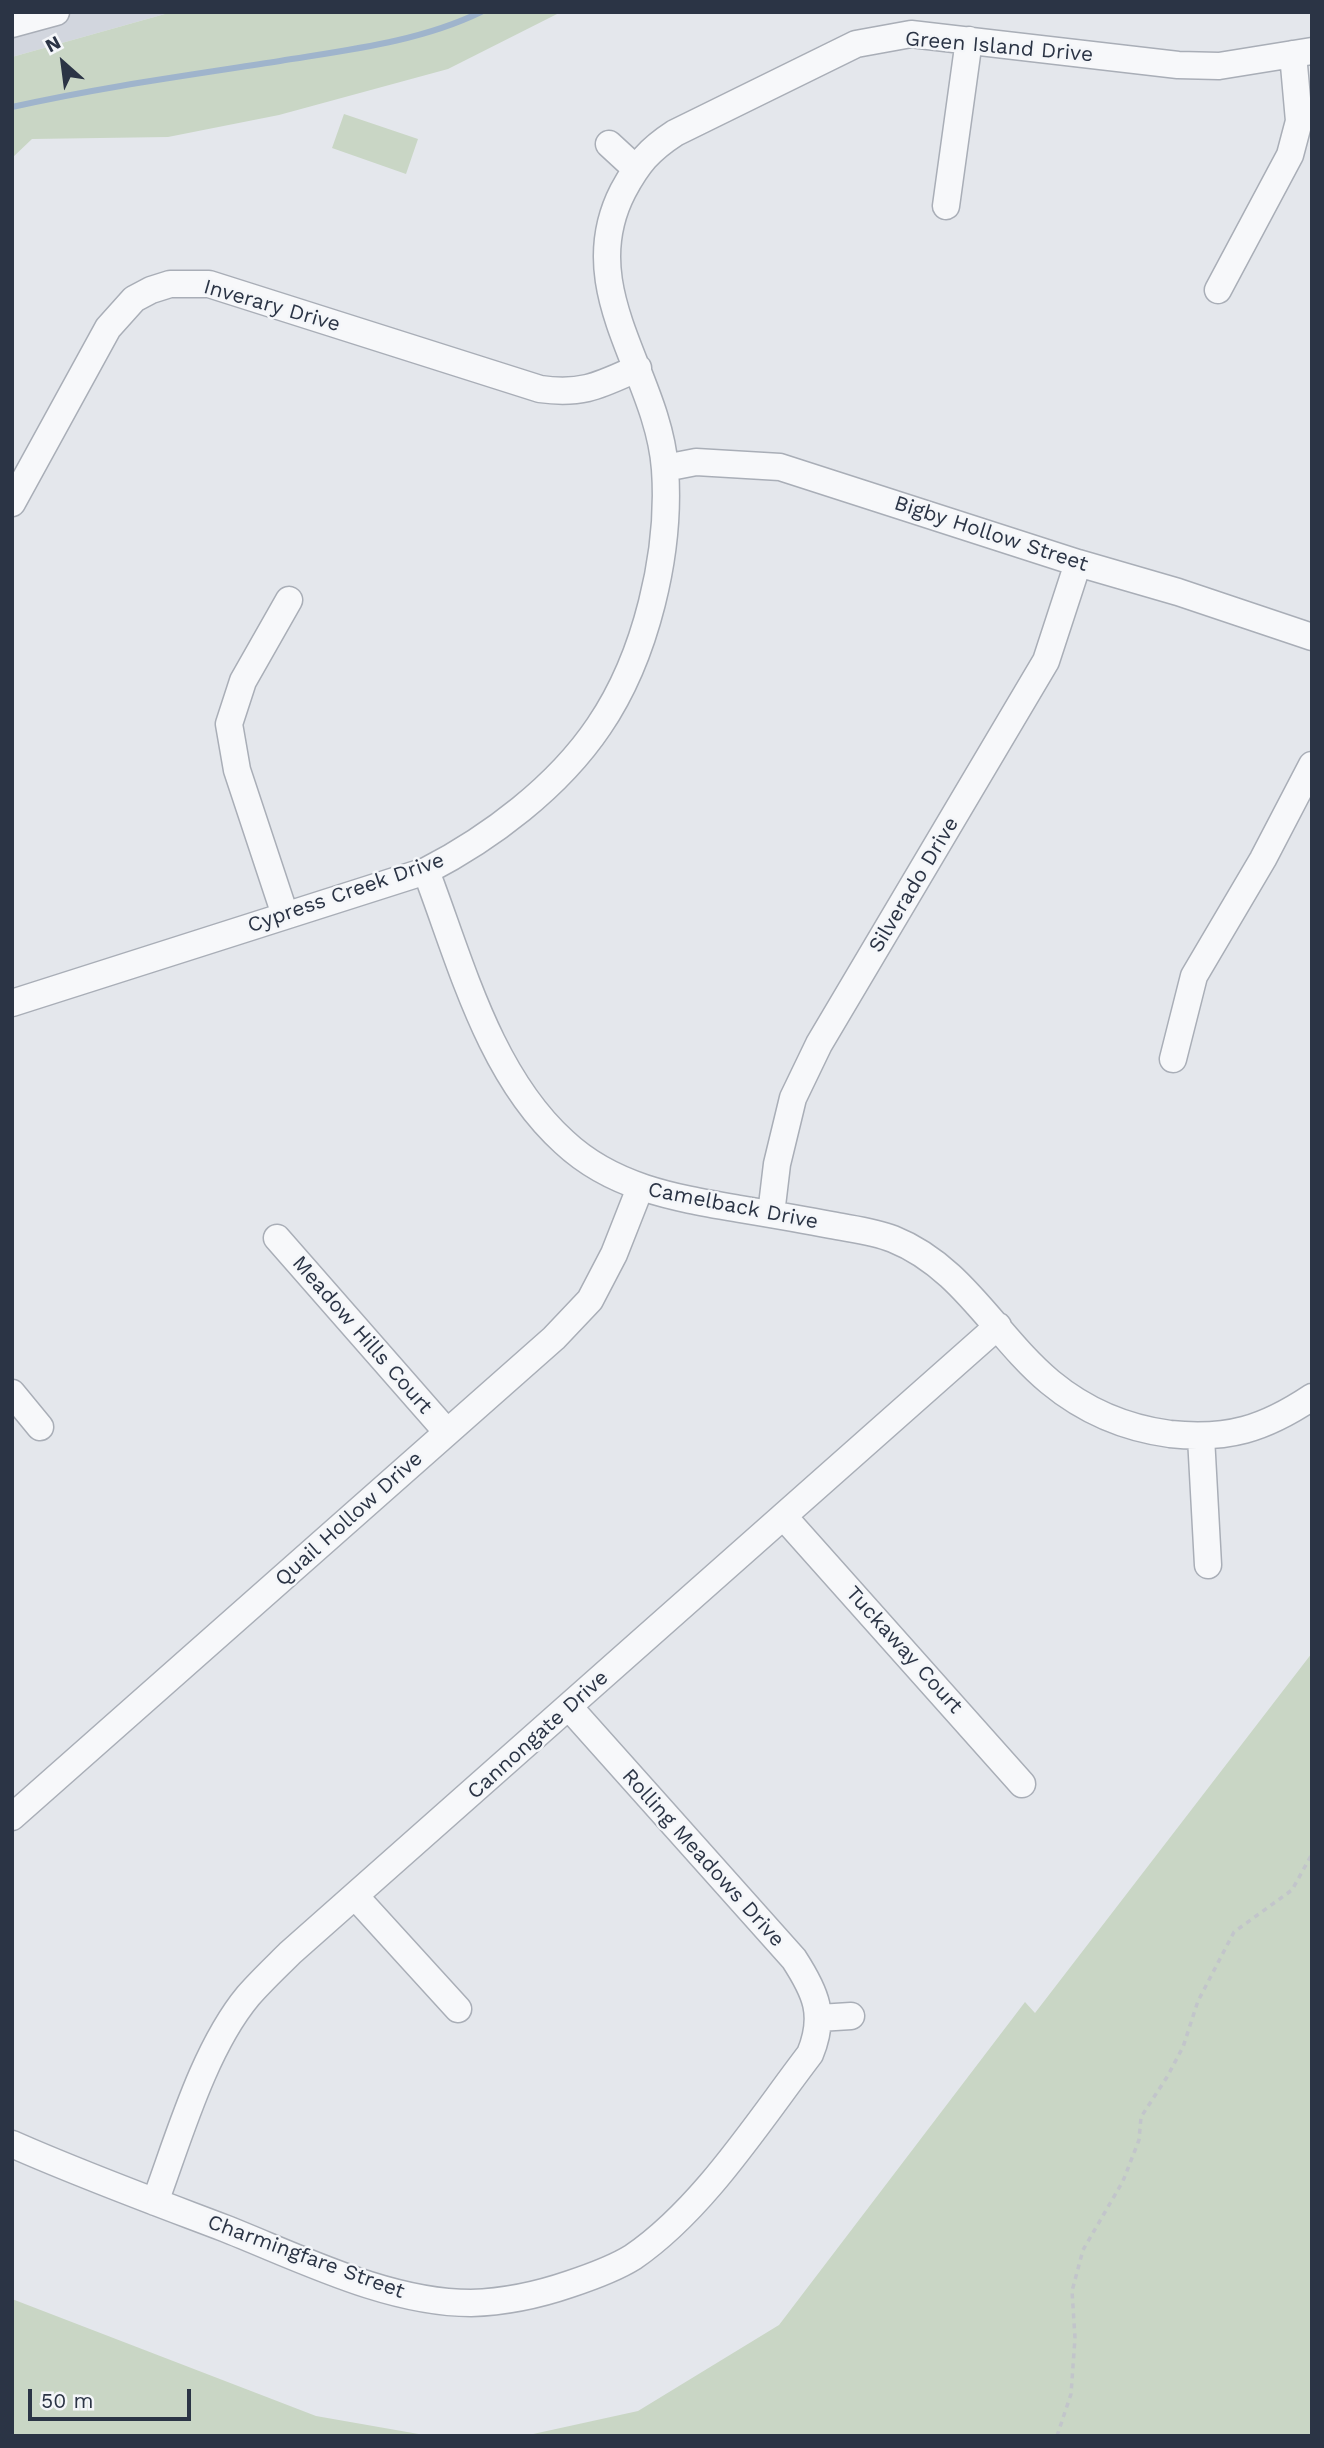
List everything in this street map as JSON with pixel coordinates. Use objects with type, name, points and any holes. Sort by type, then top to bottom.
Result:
[{"type":"street","points":[[12,24],[56,12]]},
{"type":"street","name":"Green Island Drive","points":[[635,168],[653,147],[676,133],[856,44],[911,34],[1178,65],[1219,66],[1302,53]]},
{"type":"street","points":[[946,206],[969,40]]},
{"type":"street","points":[[1218,290],[1290,155],[1299,121],[1302,53]]},
{"type":"street","points":[[609,144],[635,168]]},
{"type":"street","name":"Cypress Creek Drive","points":[[12,1003],[426,871],[465,851],[511,818],[543,789],[599,726],[643,636],[666,526],[665,468],[653,409],[617,319],[608,279],[606,253],[609,228],[618,201],[635,168]]},
{"type":"street","name":"Inverary Drive","points":[[12,503],[108,328],[134,299],[170,284],[209,284],[540,389],[563,392],[590,389],[638,368]]},
{"type":"street","name":"Bigby Hollow Street","points":[[665,468],[696,461],[780,467],[1312,637]]},
{"type":"street","name":"Silverado Drive","points":[[771,1214],[777,1164],[793,1098],[819,1044],[1046,661],[1078,563]]},
{"type":"street","points":[[285,915],[237,769],[229,724],[243,681],[289,600]]},
{"type":"street","points":[[1173,1059],[1194,976],[1262,859],[1312,765]]},
{"type":"street","name":"Camelback Drive","points":[[426,871],[491,1044],[515,1083],[564,1142],[601,1170],[640,1188],[674,1198],[870,1232],[893,1239],[944,1269],[1049,1382],[1110,1420],[1150,1431],[1201,1437],[1244,1432],[1290,1411],[1312,1397]]},
{"type":"street","name":"Quail Hollow Drive","points":[[12,1817],[554,1338],[590,1300],[614,1254],[640,1188]]},
{"type":"street","name":"Meadow Hills Court","points":[[277,1238],[447,1432]]},
{"type":"street","name":"Cannongate Drive","points":[[155,2202],[200,2084],[228,2026],[256,1988],[290,1953],[998,1326]]},
{"type":"street","points":[[12,1393],[40,1427]]},
{"type":"street","points":[[1201,1437],[1208,1565]]},
{"type":"street","name":"Tuckaway Court","points":[[785,1517],[1022,1784]]},
{"type":"street","name":"Rolling Meadows Drive","points":[[569,1707],[794,1959],[811,1987],[819,2018]]},
{"type":"street","points":[[355,1896],[458,2009]]},
{"type":"street","points":[[819,2018],[851,2016]]},
{"type":"street","name":"Charmingfare Street","points":[[12,2144],[353,2278],[435,2300],[512,2300],[595,2276],[630,2258],[660,2236],[698,2200],[810,2054],[817,2037],[819,2018]]},
{"type":"path","points":[[1057,2436],[1071,2394],[1075,2338],[1072,2291],[1083,2250],[1123,2181],[1139,2140],[1141,2118],[1183,2047],[1198,2001],[1234,1932],[1292,1890],[1312,1854]]},
{"type":"shaded area","points":[[12,12],[172,12],[12,57]]},
{"type":"green space","points":[[172,12],[561,12],[448,69],[279,115],[168,137],[32,139],[12,158],[12,57]]},
{"type":"green space","points":[[344,114],[418,139],[406,174],[332,148]]},
{"type":"green space","points":[[1312,1653],[1312,2436],[524,2436],[638,2411],[779,2325],[1025,2002],[1035,2013]]},
{"type":"green space","points":[[12,2299],[316,2416],[430,2436],[12,2436]]},
{"type":"waterway","points":[[12,107],[112,87],[382,44],[433,31],[481,12]]}]
